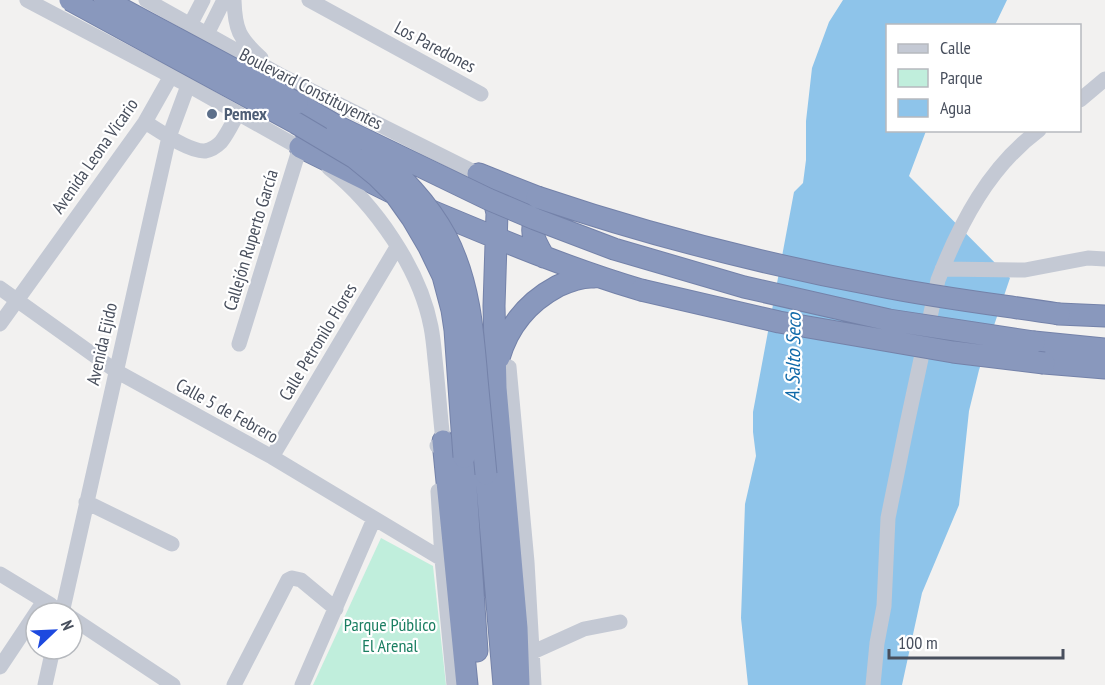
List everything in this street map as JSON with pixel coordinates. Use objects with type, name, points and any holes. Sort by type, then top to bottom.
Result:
[{"type":"highway","name":"Boulevard Constituyentes","points":[[70,0],[296,123],[355,159],[395,194],[429,247],[443,276],[455,330],[479,685]]},
{"type":"highway","points":[[105,0],[337,126],[488,199],[624,252],[744,287],[889,320],[1034,342],[1105,349]]},
{"type":"highway","points":[[337,126],[369,148],[415,191],[438,223],[453,251],[466,289],[486,474],[504,685]]},
{"type":"highway","points":[[300,147],[413,204],[597,277],[641,290],[779,322],[953,352],[1105,368]]},
{"type":"highway","points":[[478,174],[562,206],[667,238],[736,255],[880,286],[1059,314],[1105,316]]},
{"type":"highway","points":[[478,174],[489,186],[495,200],[498,220],[494,306],[502,368],[519,685]]},
{"type":"highway","points":[[544,257],[532,235],[534,225],[542,214],[562,206]]},
{"type":"highway","points":[[502,368],[504,342],[516,321],[533,303],[566,282],[585,277],[597,277]]},
{"type":"highway","points":[[442,441],[467,685]]},
{"type":"street","points":[[27,0],[171,75],[300,147],[335,173],[363,199],[412,271],[424,300],[431,327],[442,441],[436,449],[442,560],[454,685]]},
{"type":"street","name":"Avenida Leona Vicario","points":[[0,324],[145,122],[171,75],[190,25],[203,0]]},
{"type":"street","points":[[188,85],[207,34],[224,0]]},
{"type":"street","points":[[234,0],[236,25],[249,48],[287,78]]},
{"type":"street","name":"Los Paredones","points":[[309,0],[481,94]]},
{"type":"street","points":[[125,52],[145,51],[159,39],[160,20],[156,10],[148,1]]},
{"type":"street","name":"Boulevard Constituyentes","points":[[148,1],[287,78],[478,174]]},
{"type":"street","points":[[267,130],[262,125],[258,111],[259,93],[264,86],[273,81],[287,78]]},
{"type":"street","points":[[1081,99],[1105,79]]},
{"type":"street","name":"Avenida Ejido","points":[[67,601],[86,502],[169,137],[188,85]]},
{"type":"street","points":[[145,122],[169,137],[204,151],[220,144],[238,113]]},
{"type":"street","points":[[873,685],[877,643],[884,606],[888,518],[938,280],[970,211],[989,181],[1011,154],[1037,132]]},
{"type":"street","name":"Callejón Ruperto García","points":[[239,344],[300,147]]},
{"type":"street","name":"Calle Petronilo Flores","points":[[272,457],[397,247]]},
{"type":"street","points":[[942,269],[1025,270],[1088,258],[1105,259]]},
{"type":"street","name":"Calle 5 de Febrero","points":[[0,288],[116,371],[272,457],[442,560]]},
{"type":"street","points":[[502,368],[526,562],[534,685]]},
{"type":"street","points":[[86,502],[172,544]]},
{"type":"street","points":[[302,685],[374,519]]},
{"type":"street","points":[[0,574],[44,601]]},
{"type":"street","points":[[234,685],[288,580],[292,578],[301,580],[336,609]]},
{"type":"street","points":[[533,652],[584,629],[620,621]]},
{"type":"street","points":[[84,627],[165,683]]},
{"type":"street","points":[[0,667],[24,631]]},
{"type":"street","points":[[45,685],[50,661]]},
{"type":"green space","name":"Parque Público El Arenal","points":[[381,538],[433,566],[446,685],[313,685]]},
{"type":"water","name":"A. Salto Seco","points":[[843,0],[1007,0],[995,24],[886,24],[886,132],[926,132],[909,176],[1010,278],[979,370],[969,411],[959,505],[922,593],[902,685],[748,685],[741,618],[745,504],[756,456],[753,412],[794,192],[803,183],[806,160],[806,121],[812,68],[829,22]]},
{"type":"place","name":"Pemex","points":[[212,114]]}]
